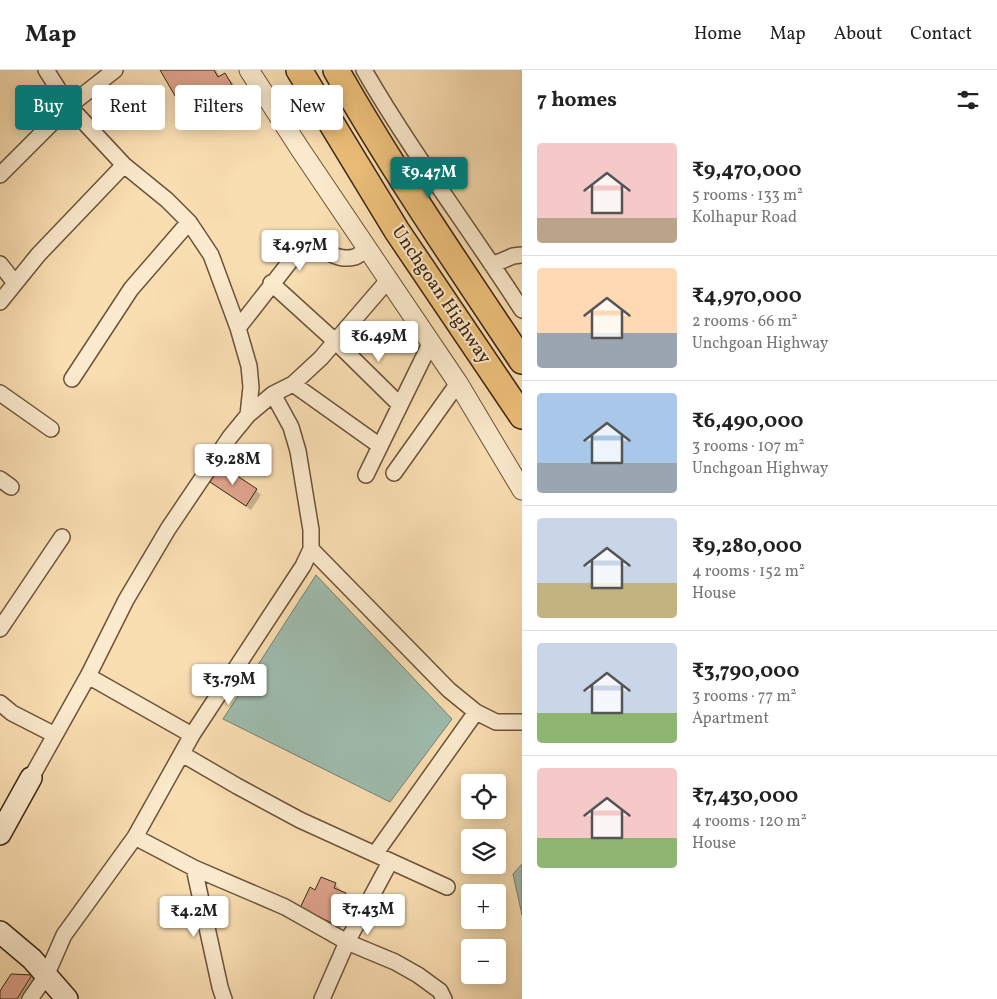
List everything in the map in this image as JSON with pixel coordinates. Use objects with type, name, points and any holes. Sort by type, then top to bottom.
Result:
[{"type":"highway","name":"Unchgoan Highway","points":[[299,70],[397,231],[522,416]]},
{"type":"highway","points":[[336,70],[365,120],[449,252],[522,360]]},
{"type":"main road","points":[[0,834],[31,778]]},
{"type":"main road","points":[[0,932],[32,959],[67,999]]},
{"type":"street","points":[[46,70],[56,85]]},
{"type":"street","points":[[82,96],[115,70]]},
{"type":"street","points":[[249,70],[458,383],[522,490]]},
{"type":"street","points":[[364,70],[403,133],[522,310]]},
{"type":"street","points":[[82,120],[124,165],[167,200],[189,222],[211,254],[238,328],[249,366],[252,387],[248,414]]},
{"type":"street","points":[[0,175],[45,130]]},
{"type":"street","points":[[0,302],[38,255],[124,165]]},
{"type":"street","points":[[72,379],[132,289],[189,222]]},
{"type":"street","points":[[238,328],[271,283],[292,258],[302,251],[322,249],[332,255],[344,258],[355,256],[368,249]]},
{"type":"street","points":[[492,265],[513,256],[522,255]]},
{"type":"street","points":[[0,264],[16,283]]},
{"type":"street","points":[[31,778],[88,676],[126,600],[168,529],[230,437],[248,414],[273,394],[293,384],[336,342],[389,279]]},
{"type":"street","points":[[271,283],[336,342],[400,406]]},
{"type":"street","points":[[366,475],[431,342]]},
{"type":"street","points":[[394,473],[458,383]]},
{"type":"street","points":[[293,384],[380,446]]},
{"type":"street","points":[[0,393],[50,429]]},
{"type":"street","points":[[30,999],[46,976],[64,935],[135,838],[192,735],[303,566],[310,548],[311,530],[298,450],[291,427],[273,394]]},
{"type":"street","points":[[0,629],[62,537]]},
{"type":"street","points":[[310,548],[449,690],[476,712],[496,722],[522,722]]},
{"type":"street","points":[[88,676],[192,735]]},
{"type":"street","points":[[0,703],[12,713],[55,735]]},
{"type":"street","points":[[374,854],[476,712]]},
{"type":"street","points":[[182,754],[300,820],[447,887]]},
{"type":"street","points":[[135,838],[194,868],[285,907],[347,942],[395,962],[440,990],[444,999]]},
{"type":"street","points":[[322,999],[347,942],[390,862]]},
{"type":"street","points":[[194,868],[224,999]]},
{"type":"shaded area","points":[[316,575],[452,719],[390,802],[223,719]]},
{"type":"shaded area","points":[[522,864],[522,915],[513,874]]},
{"type":"building","points":[[160,70],[214,70],[218,77],[225,73],[232,85],[175,85],[175,96]]},
{"type":"building","points":[[221,465],[257,489],[246,506],[210,482]]},
{"type":"building","points":[[321,877],[336,883],[334,888],[346,893],[332,923],[300,908],[310,887],[315,890]]},
{"type":"building","points":[[11,974],[32,975],[17,999],[0,999],[0,991]]}]
